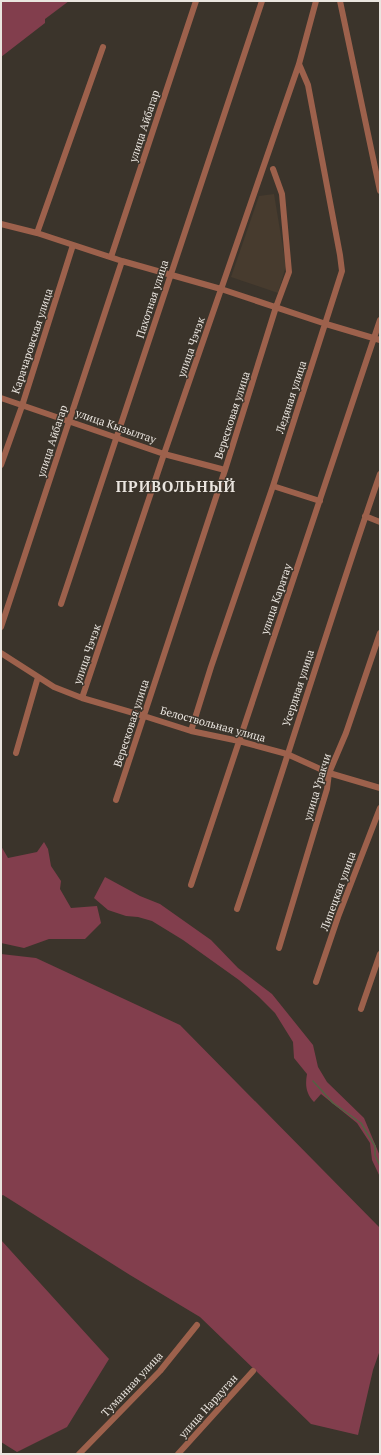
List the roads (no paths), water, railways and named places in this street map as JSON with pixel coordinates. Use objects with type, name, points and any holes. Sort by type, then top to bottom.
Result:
[{"type":"street","name":"улица Айбагар","points":[[111,257],[196,1]]},
{"type":"street","name":"Пахотная улица","points":[[61,604],[262,1]]},
{"type":"street","name":"улица Чэчэк","points":[[82,698],[164,454],[299,64],[316,1]]},
{"type":"street","points":[[340,1],[380,191]]},
{"type":"street","points":[[37,233],[103,47]]},
{"type":"street","name":"Ледяная улица","points":[[191,731],[211,666],[273,486],[342,271],[308,85],[299,64]]},
{"type":"street","name":"Вересковая улица","points":[[116,800],[225,470],[276,307],[289,272],[282,194],[273,169]]},
{"type":"street","points":[[1,224],[37,233],[122,261],[221,289],[326,324],[377,339]]},
{"type":"street","name":"Карачаровская улица","points":[[1,465],[22,406],[73,245]]},
{"type":"street","name":"улица Айбагар","points":[[1,627],[122,261]]},
{"type":"street","name":"улица Каратау","points":[[190,885],[320,501],[377,339],[380,320]]},
{"type":"street","name":"улица Кызылтау","points":[[1,398],[164,454],[225,470]]},
{"type":"street","name":"Усердная улица","points":[[237,909],[380,474]]},
{"type":"street","points":[[273,486],[320,501]]},
{"type":"street","points":[[365,516],[380,522]]},
{"type":"street","name":"улица Уракчи","points":[[279,948],[327,789],[329,774],[346,733],[380,634]]},
{"type":"street","name":"Белоствольная улица","points":[[1,653],[54,687],[82,698],[191,731],[239,741],[287,754],[329,774],[380,788]]},
{"type":"street","points":[[16,753],[38,677]]},
{"type":"street","name":"Липецкая улица","points":[[316,982],[338,917],[380,808]]},
{"type":"street","points":[[361,1009],[380,954]]},
{"type":"street","name":"Туманная улица","points":[[79,1454],[160,1371],[197,1325]]},
{"type":"street","name":"улица Нардуган","points":[[178,1454],[253,1371]]},
{"type":"waterway","points":[[313,1081],[333,1103],[361,1123],[375,1146],[375,1155],[380,1166]]},
{"type":"district","name":"ПРИВОЛЬНЫЙ","points":[[176,486]]}]
